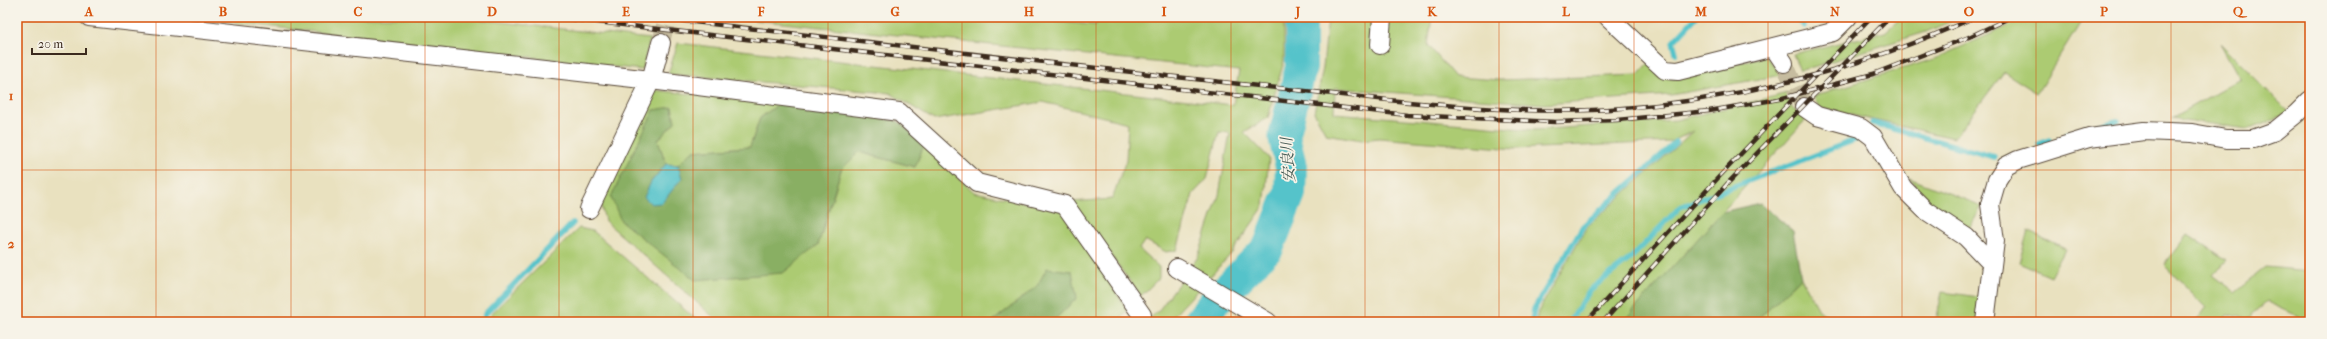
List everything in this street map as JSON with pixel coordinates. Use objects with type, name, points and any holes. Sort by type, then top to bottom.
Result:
[{"type":"street","points":[[89,17],[127,19],[652,80],[899,112],[977,183],[1064,205],[1142,315]]},
{"type":"street","points":[[1380,45],[1382,17]]},
{"type":"street","points":[[1608,17],[1665,70],[1678,71],[1833,32],[1848,17]]},
{"type":"street","points":[[589,209],[652,80],[661,43]]},
{"type":"street","points":[[1774,48],[1784,63]]},
{"type":"street","points":[[1985,322],[1994,242],[1990,204],[1997,180],[2006,166],[2089,138],[2144,131],[2192,133],[2226,139],[2253,138],[2275,131],[2310,100]]},
{"type":"street","points":[[1804,107],[1817,116],[1860,128],[1873,137],[1903,188],[1925,210],[1966,237],[1992,264]]},
{"type":"street","points":[[1180,271],[1268,322]]},
{"type":"green space","points":[[187,17],[457,17],[650,39],[642,70]]},
{"type":"green space","points":[[726,17],[998,17],[1096,25],[1098,17],[1284,17],[1284,61],[1268,118],[1244,132],[1269,158],[1264,206],[1231,254],[1168,322],[1146,322],[1159,310],[1198,257],[1219,195],[1230,133],[1219,132],[1207,179],[1193,194],[1177,250],[1166,252],[1145,240],[1139,249],[1159,267],[1159,278],[1141,296],[1071,202],[1112,199],[1126,160],[1128,123],[1043,102],[934,120],[890,93],[668,74],[678,43],[1233,105],[1239,71]]},
{"type":"green space","points":[[1328,17],[1432,17],[1428,45],[1455,77],[1500,80],[1638,75],[1649,63],[1672,79],[1766,56],[1782,75],[1671,95],[1544,104],[1335,88],[1334,113],[1535,130],[1676,120],[1788,93],[1791,107],[1808,117],[1623,322],[1536,322],[1538,312],[1586,228],[1693,131],[1671,142],[1516,149],[1379,138],[1362,140],[1326,134],[1314,112],[1323,68]]},
{"type":"green space","points":[[1902,17],[1915,17],[1919,20],[1927,17],[1961,17],[1926,32],[1800,71],[1793,54],[1885,32]]},
{"type":"green space","points":[[2029,17],[2084,17],[2037,93],[2004,72],[1954,138],[1820,108],[1813,96],[1934,59]]},
{"type":"green space","points":[[2220,43],[2290,113],[2247,129],[2171,118],[2240,79]]},
{"type":"green space","points":[[653,90],[780,103],[760,118],[750,147],[692,151],[678,165],[666,164],[658,140],[675,122],[672,107],[611,197],[818,245],[841,170],[859,152],[915,167],[924,145],[974,192],[1064,210],[1127,310],[1120,322],[1052,322],[1077,297],[1037,286],[992,322],[719,322],[605,221],[600,200]]},
{"type":"green space","points":[[780,103],[898,121],[924,145],[915,167],[859,152],[841,170],[818,245],[783,273],[695,280],[621,221],[611,197],[654,110],[672,107],[675,122],[658,140],[666,164],[651,182],[681,178],[678,165],[692,151],[750,147],[760,118]]},
{"type":"green space","points":[[1909,178],[1982,206],[1969,229],[1933,209]]},
{"type":"green space","points":[[1760,203],[1793,231],[1801,278],[1754,322],[1623,322],[1722,212]]},
{"type":"green space","points":[[579,228],[593,231],[699,322],[491,322],[491,314]]},
{"type":"green space","points":[[2028,231],[2065,249],[2050,276],[2019,262]]},
{"type":"green space","points":[[2188,234],[2227,260],[2213,275],[2235,292],[2266,267],[2310,271],[2310,322],[2297,322],[2298,316],[2267,302],[2247,319],[2227,314],[2221,322],[2196,322],[2206,308],[2164,265]]},
{"type":"green space","points":[[1047,268],[1072,271],[1077,298],[1052,322],[992,322],[1037,286]]},
{"type":"green space","points":[[1801,278],[1819,310],[1834,322],[1754,322]]},
{"type":"green space","points":[[1942,292],[1979,297],[1979,322],[1936,322]]},
{"type":"water","points":[[666,164],[678,165],[682,178],[662,203],[651,204],[644,197],[651,182]]},
{"type":"waterway","name":"安良川","points":[[1199,322],[1216,300],[1268,248],[1290,193],[1291,166],[1284,137],[1301,67],[1301,17]]},
{"type":"waterway","points":[[1676,53],[1673,42],[1696,17]]},
{"type":"waterway","points":[[1795,17],[1804,26]]},
{"type":"waterway","points":[[2068,134],[2117,121]]},
{"type":"waterway","points":[[1873,123],[1994,157]]},
{"type":"waterway","points":[[1569,322],[1591,289],[1631,258],[1680,207],[1860,138]]},
{"type":"waterway","points":[[2039,144],[2050,140]]},
{"type":"waterway","points":[[1532,322],[1534,309],[1583,226],[1676,142]]},
{"type":"waterway","points":[[484,322],[485,314],[573,223]]},
{"type":"tunnel","points":[[661,43],[667,17]]},
{"type":"tunnel","points":[[1784,63],[1804,107]]},
{"type":"railway","points":[[554,17],[1407,115],[1555,122],[1617,120],[1709,111],[1779,99],[1873,74],[1969,37],[2011,17]]},
{"type":"railway","points":[[650,17],[1037,62],[1388,100],[1471,107],[1555,111],[1611,109],[1658,105],[1704,99],[1797,80],[1888,52],[1932,36],[1975,17]]},
{"type":"railway","points":[[1586,322],[1717,179],[1871,17]]},
{"type":"railway","points":[[1603,322],[1728,183],[1890,17]]}]
